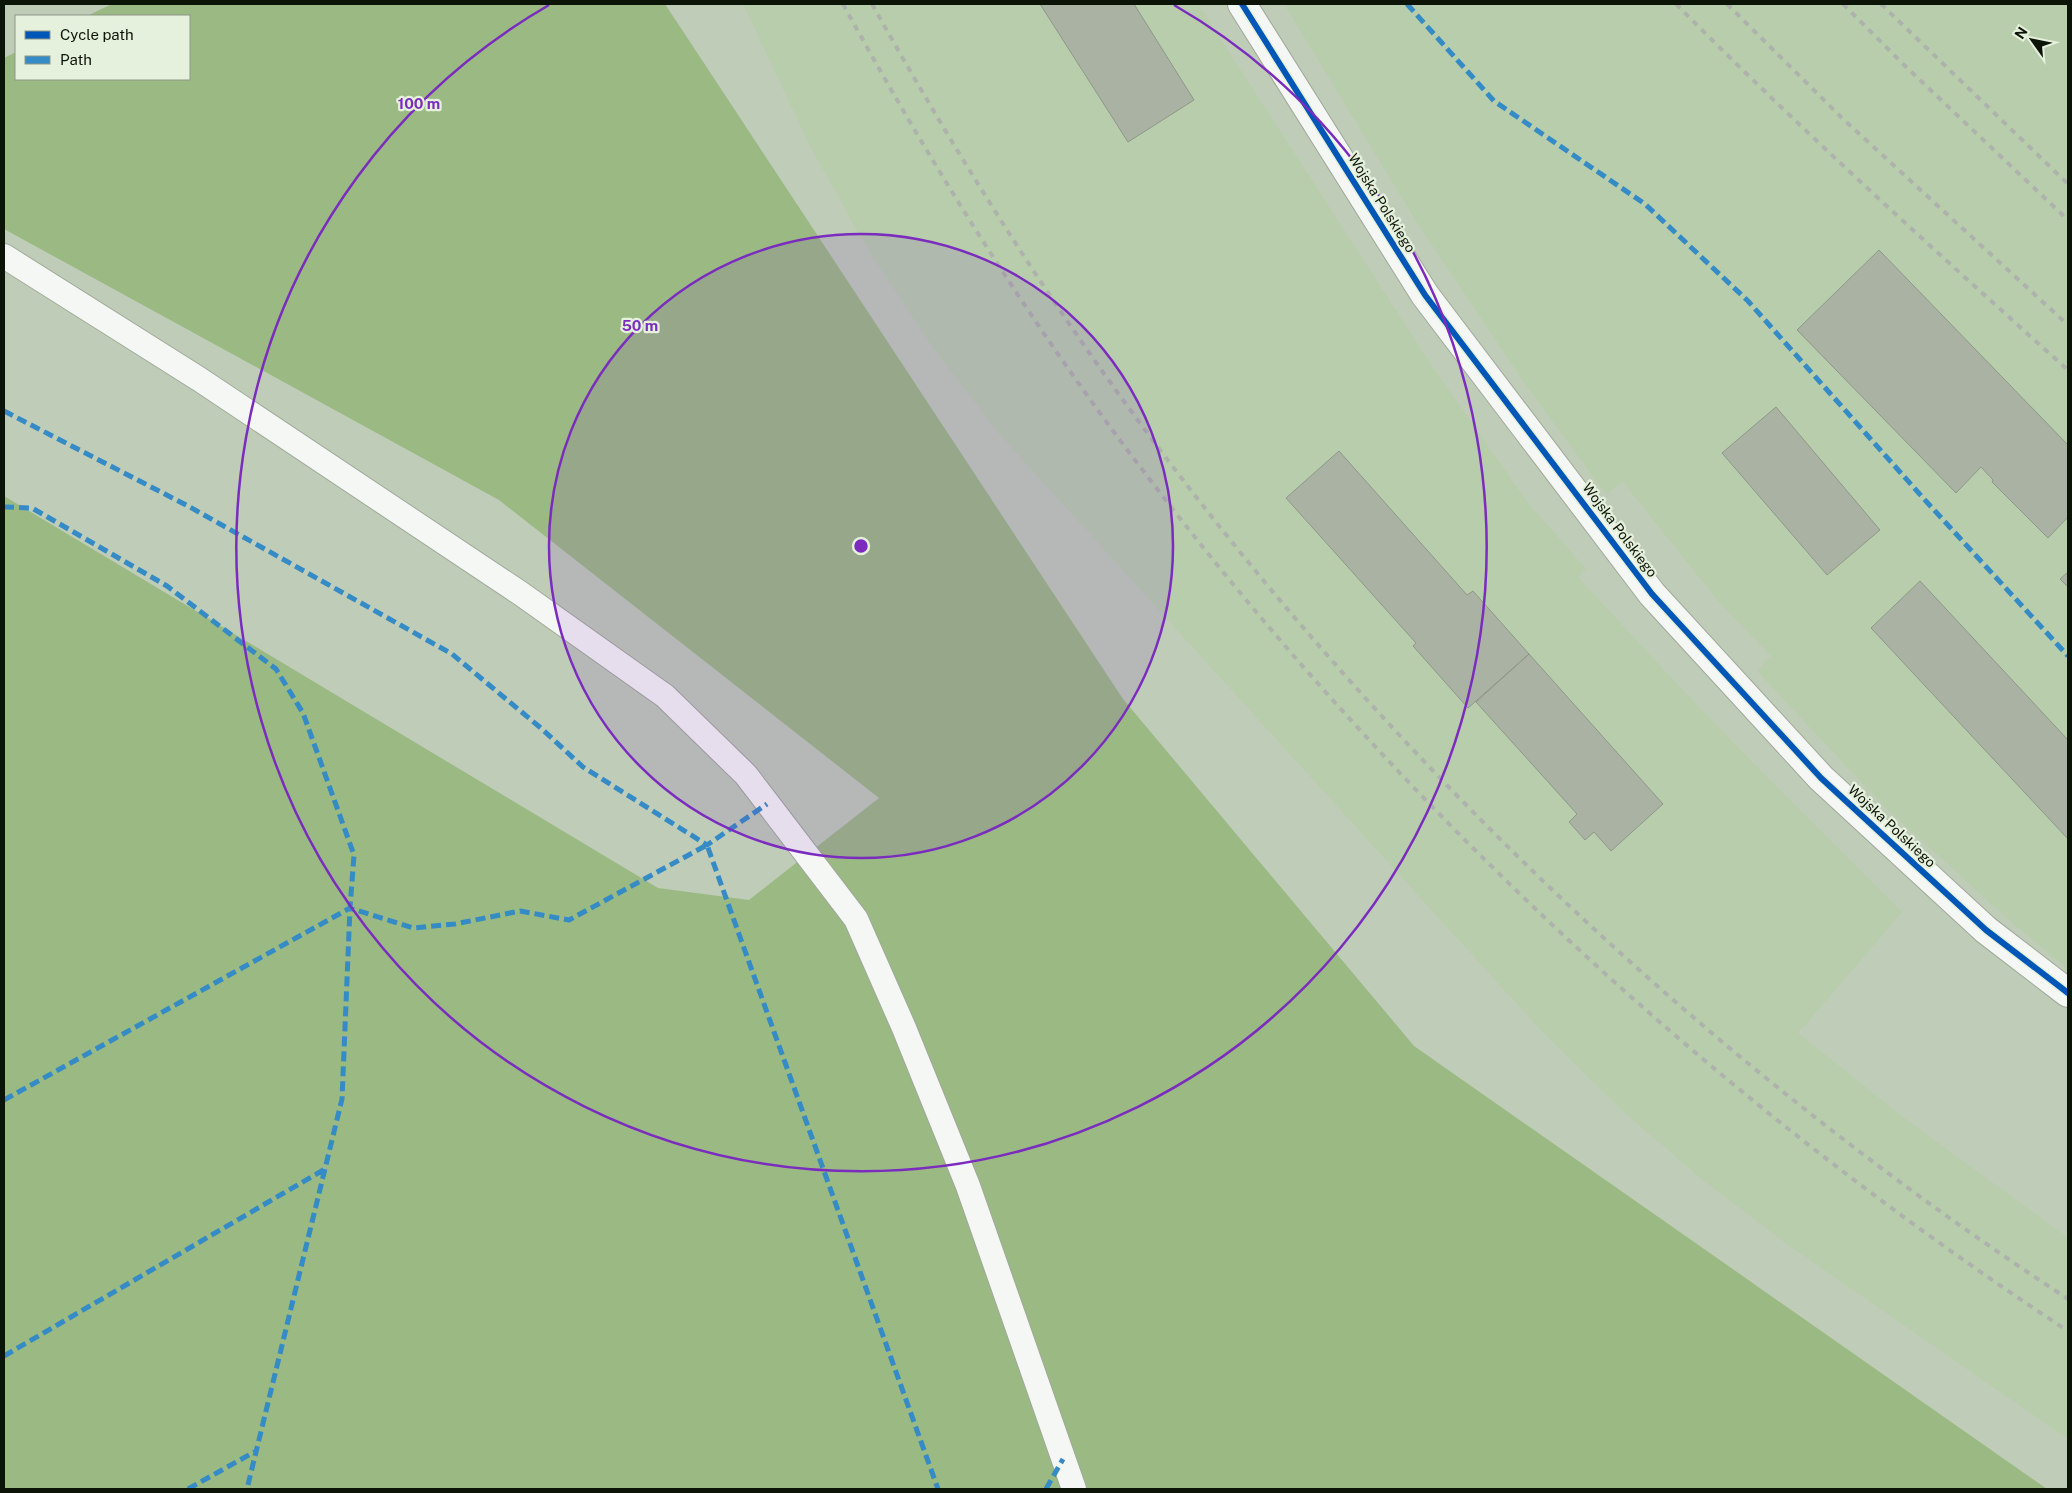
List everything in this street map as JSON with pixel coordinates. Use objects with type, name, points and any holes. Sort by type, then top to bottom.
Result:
[{"type":"street","name":"Wojska Polskiego","points":[[1242,4],[1425,295],[1652,594],[1821,778],[1986,930],[2068,993]]},
{"type":"lane","points":[[4,256],[199,379],[520,593],[665,696],[746,775],[856,919],[904,1028],[968,1186],[1074,1489]]},
{"type":"shaded area","points":[[112,4],[665,4],[1123,699],[1414,1046],[2047,1489],[4,1489],[4,496],[658,888],[749,900],[879,798],[499,500],[4,229],[4,58],[15,52],[15,80],[190,80],[190,15],[89,15]]},
{"type":"shaded area","points":[[743,4],[1198,4],[1430,363],[1527,502],[1586,569],[1578,577],[1760,770],[1902,912],[1798,1033],[1904,1118],[2068,1238],[2068,1439],[1791,1247],[1704,1181],[1624,1112],[1536,1025],[1000,435],[933,348],[868,250],[810,146]]},
{"type":"shaded area","points":[[1284,4],[2068,4],[2068,969],[2009,920],[1884,806],[1757,671],[1771,656],[1719,602],[1623,482],[1606,494],[1526,385],[1416,221]]},
{"type":"building","points":[[1040,4],[1134,4],[1194,100],[1128,142]]},
{"type":"building","points":[[1879,250],[2068,445],[2068,517],[2048,538],[1992,482],[1993,480],[1981,467],[1956,493],[1797,330]]},
{"type":"building","points":[[1776,407],[1880,530],[1827,575],[1722,453]]},
{"type":"building","points":[[1339,451],[1467,595],[1473,591],[1529,654],[1468,708],[1413,646],[1416,643],[1286,498]]},
{"type":"building","points":[[2068,572],[2068,587],[2060,579]]},
{"type":"building","points":[[1920,581],[2068,740],[2068,839],[1871,628]]},
{"type":"building","points":[[1529,654],[1663,804],[1611,851],[1594,832],[1585,840],[1569,822],[1577,814],[1476,702]]},
{"type":"railway","points":[[843,4],[950,188],[1067,367],[1151,481],[1249,604],[1353,722],[1461,836],[1574,945],[1691,1049],[1812,1148],[1938,1242],[2068,1331]]},
{"type":"railway","points":[[872,4],[925,97],[981,189],[1039,279],[1100,368],[1201,503],[1308,634],[1422,759],[1540,879],[1665,993],[1794,1101],[1929,1203],[2068,1299]]},
{"type":"railway","points":[[1676,4],[1820,144],[2068,370]]},
{"type":"railway","points":[[1727,4],[1842,118],[2068,325]]},
{"type":"railway","points":[[1843,4],[1902,63],[2068,220]]},
{"type":"railway","points":[[1881,4],[2068,184]]},
{"type":"marked path","points":[[1407,4],[1494,101],[1645,204],[1748,301],[1924,499],[2068,656]]},
{"type":"marked path","points":[[4,411],[188,506],[452,654],[542,729],[583,767],[707,845],[767,804]]},
{"type":"marked path","points":[[4,507],[32,508],[167,586],[276,669],[303,713],[354,855],[342,1099],[247,1489]]},
{"type":"marked path","points":[[4,1100],[350,908],[413,928],[455,924],[520,911],[569,920],[707,845],[938,1489]]},
{"type":"marked path","points":[[4,1356],[325,1169]]},
{"type":"marked path","points":[[188,1489],[256,1451]]},
{"type":"marked path","points":[[1046,1489],[1063,1459]]},
{"type":"cycle path","points":[[1242,4],[1425,295],[1652,594],[1821,778],[1986,930],[2068,993]]}]
